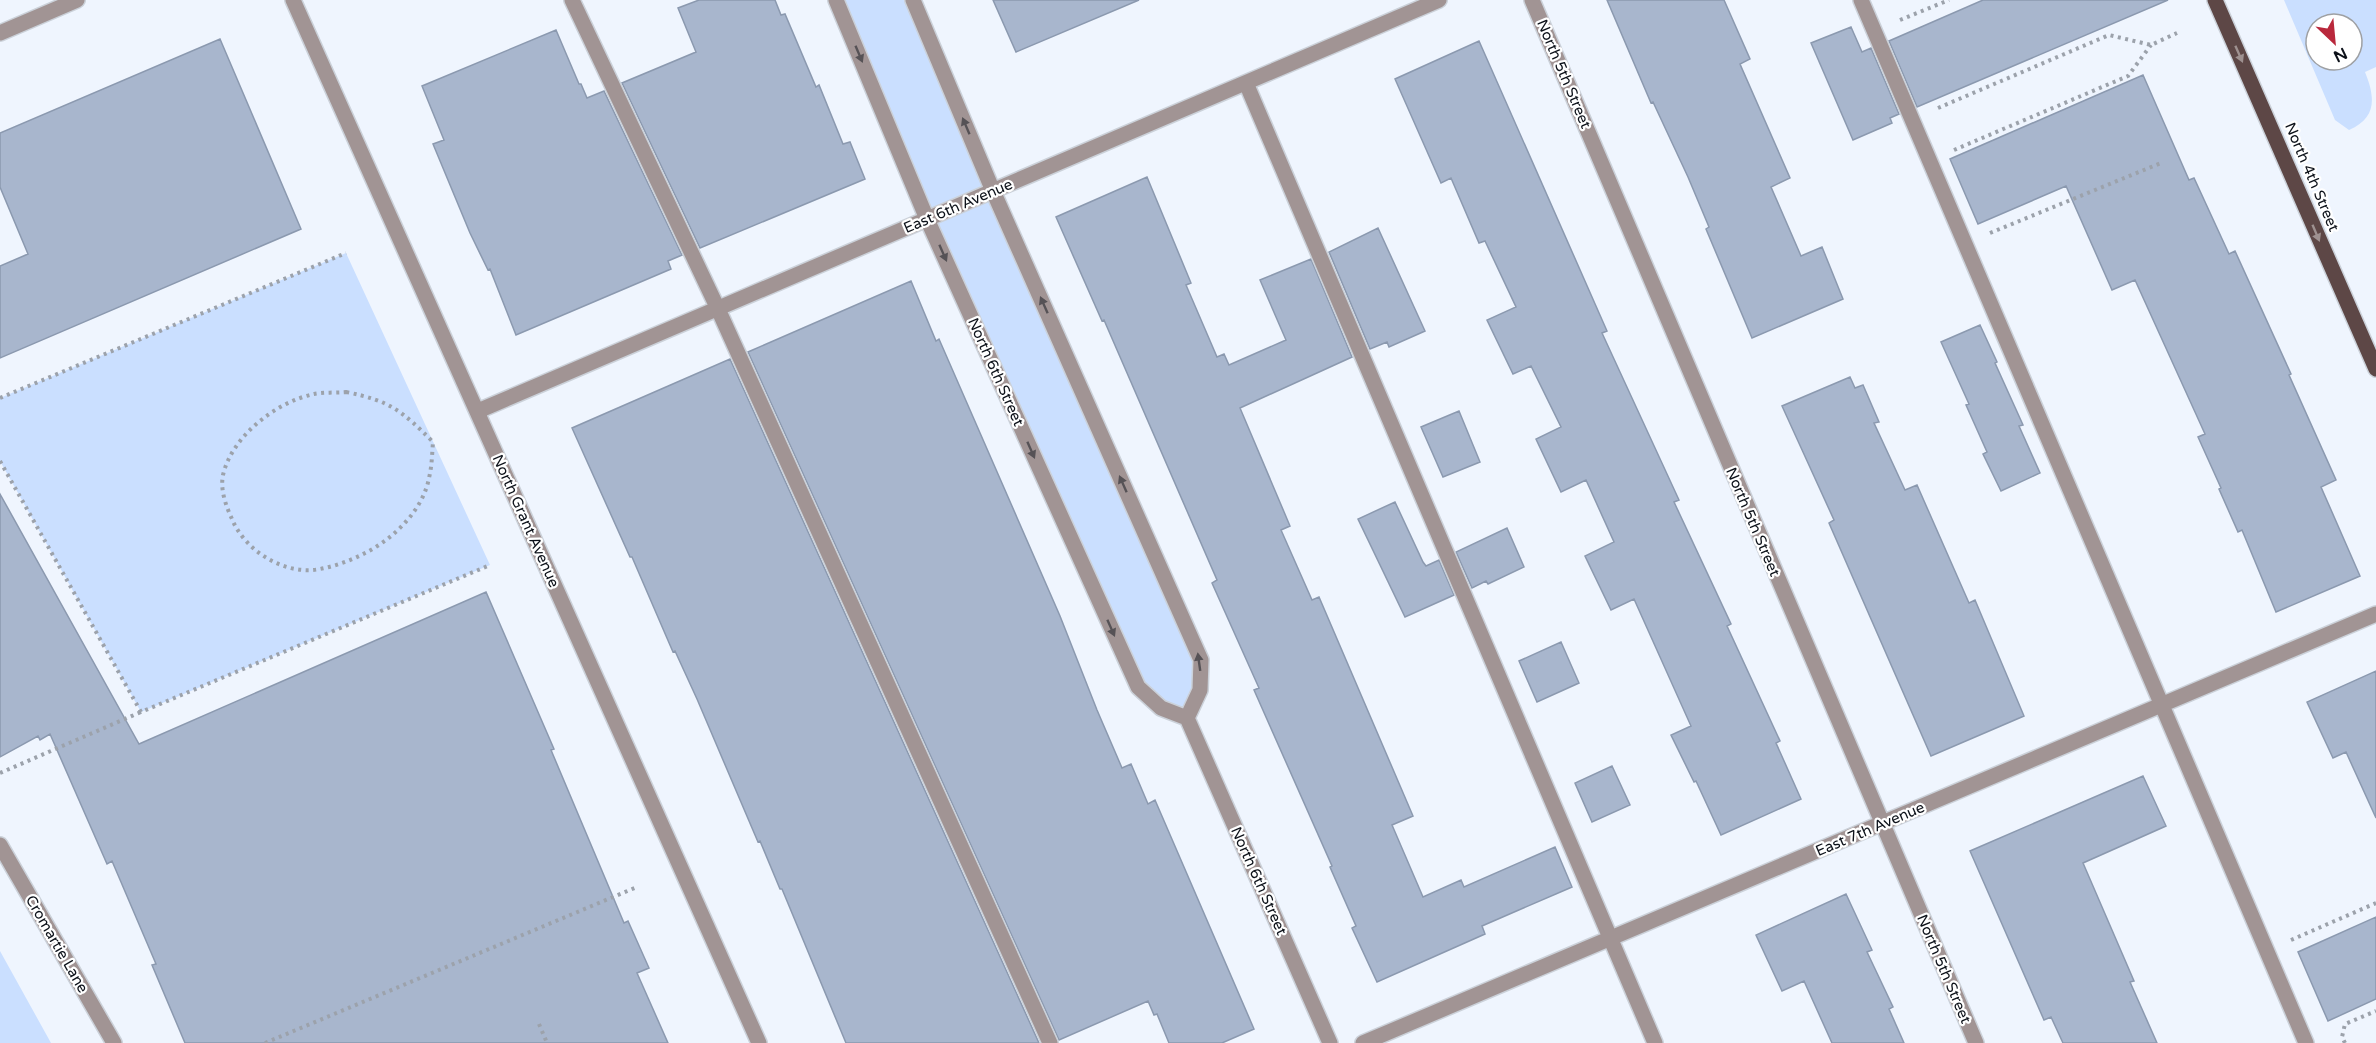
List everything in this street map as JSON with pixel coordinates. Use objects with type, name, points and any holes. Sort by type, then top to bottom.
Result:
[{"type":"main road","name":"North 4th Street","points":[[2216,0],[2376,369]]},
{"type":"street","points":[[0,33],[58,4],[77,0]]},
{"type":"street","name":"North Grant Avenue","points":[[293,0],[759,1043]]},
{"type":"street","points":[[572,0],[718,309],[1050,1043]]},
{"type":"street","name":"North 6th Street","points":[[836,0],[927,219],[1138,687],[1161,708],[1187,718],[1330,1043]]},
{"type":"street","points":[[913,0],[993,191],[1201,660],[1200,690],[1187,718]]},
{"type":"street","name":"East 6th Avenue","points":[[478,411],[1439,0]]},
{"type":"street","name":"North 5th Street","points":[[1532,0],[1976,1043]]},
{"type":"street","points":[[1862,0],[2306,1043]]},
{"type":"street","points":[[1246,83],[1655,1043]]},
{"type":"street","name":"East 7th Avenue","points":[[1364,1043],[2376,614]]},
{"type":"street","name":"Cromartie Lane","points":[[0,845],[114,1043]]},
{"type":"path","points":[[1874,30],[1949,0]]},
{"type":"path","points":[[1930,160],[2128,76],[2151,45],[2177,33]]},
{"type":"path","points":[[1912,119],[2109,35],[2151,45]]},
{"type":"path","points":[[1965,243],[2161,163]]},
{"type":"path","points":[[0,398],[346,253]]},
{"type":"path","points":[[346,392],[376,398],[405,414],[434,442],[429,480],[411,517],[385,543],[352,560],[318,570],[282,566],[254,550],[235,528],[224,502],[223,476],[234,450],[254,425],[282,407],[314,394],[346,392]]},
{"type":"path","points":[[0,461],[141,712]]},
{"type":"path","points":[[0,773],[490,565]]},
{"type":"path","points":[[265,1043],[637,887]]},
{"type":"path","points":[[2267,950],[2376,903]]},
{"type":"path","points":[[2345,1043],[2342,1037],[2345,1024],[2376,1011]]},
{"type":"path","points":[[539,1024],[547,1043]]},
{"type":"shaded area","points":[[836,0],[913,0],[1201,660],[1187,718],[1138,687]]},
{"type":"shaded area","points":[[2284,0],[2376,0],[2376,67],[2365,72],[2371,91],[2371,107],[2364,120],[2349,130],[2335,120],[2315,72],[2364,72],[2364,12],[2304,12],[2304,47]]},
{"type":"shaded area","points":[[346,253],[490,565],[141,712],[0,461],[0,398]]},
{"type":"shaded area","points":[[0,951],[51,1043],[0,1043]]},
{"type":"building","points":[[699,0],[775,0],[781,15],[785,14],[816,87],[819,85],[843,144],[850,142],[865,179],[700,248],[622,83],[696,52],[678,8]]},
{"type":"building","points":[[993,0],[1139,0],[1016,52]]},
{"type":"building","points":[[1607,0],[1724,0],[1750,59],[1740,64],[1790,178],[1771,187],[1801,256],[1822,247],[1843,299],[1752,338],[1706,229],[1709,227],[1688,177],[1653,102],[1651,103]]},
{"type":"building","points":[[1983,0],[2168,0],[1917,107],[1889,41]]},
{"type":"building","points":[[1851,27],[1862,52],[1871,48],[1899,114],[1890,118],[1892,123],[1853,140],[1811,43]]},
{"type":"building","points":[[556,30],[587,98],[604,91],[682,255],[668,261],[671,269],[516,335],[490,269],[488,270],[470,233],[433,144],[444,140],[422,86]]},
{"type":"building","points":[[220,39],[301,229],[0,358],[0,266],[28,254],[0,187],[0,133]]},
{"type":"building","points":[[1479,41],[1607,331],[1602,333],[1679,500],[1674,502],[1731,624],[1727,626],[1780,741],[1776,743],[1801,799],[1721,835],[1671,735],[1691,726],[1634,599],[1611,610],[1585,556],[1614,542],[1586,480],[1561,492],[1536,439],[1561,427],[1531,366],[1513,374],[1487,320],[1516,307],[1485,241],[1479,243],[1451,178],[1441,183],[1395,79]]},
{"type":"building","points":[[2143,75],[2189,180],[2194,178],[2229,254],[2235,251],[2291,374],[2289,375],[2336,480],[2321,487],[2360,576],[2276,612],[2242,530],[2238,532],[2219,489],[2221,488],[2198,437],[2205,434],[2135,280],[2112,290],[2066,186],[1978,224],[1950,159]]},
{"type":"building","points":[[1147,177],[1191,283],[1186,285],[1217,357],[1224,354],[1229,365],[1286,340],[1260,280],[1311,259],[1352,357],[1240,408],[1290,526],[1281,530],[1312,600],[1319,597],[1413,816],[1392,825],[1423,897],[1461,880],[1464,887],[1555,847],[1572,887],[1482,926],[1485,934],[1377,982],[1352,928],[1356,926],[1330,867],[1332,866],[1254,690],[1259,688],[1212,583],[1217,580],[1104,320],[1102,321],[1056,217]]},
{"type":"building","points":[[1378,228],[1425,331],[1389,347],[1387,342],[1370,349],[1329,252]]},
{"type":"building","points":[[911,281],[936,341],[939,339],[1060,616],[1122,768],[1131,764],[1148,804],[1155,800],[1254,1029],[1222,1043],[1169,1043],[1157,1014],[1154,1015],[1148,1001],[1059,1040],[748,352]]},
{"type":"building","points":[[1980,325],[2023,425],[2019,426],[2040,473],[2001,491],[1983,454],[1987,452],[1966,405],[1969,404],[1941,342]]},
{"type":"building","points":[[730,359],[1039,1043],[846,1043],[782,889],[780,889],[760,841],[758,842],[697,699],[675,651],[673,652],[572,428]]},
{"type":"building","points":[[1850,377],[1855,388],[1863,385],[1879,422],[1874,423],[1905,490],[1917,485],[1969,603],[1975,600],[2024,716],[1931,756],[1829,523],[1834,520],[1782,406]]},
{"type":"building","points":[[1459,411],[1480,462],[1443,477],[1421,427]]},
{"type":"building","points":[[0,494],[139,744],[486,592],[554,749],[551,750],[624,923],[628,921],[649,968],[637,973],[668,1043],[185,1043],[152,965],[156,964],[112,861],[107,864],[50,734],[40,740],[38,736],[0,757]]},
{"type":"building","points":[[1395,502],[1423,562],[1426,566],[1439,560],[1454,595],[1405,617],[1358,519]]},
{"type":"building","points":[[1507,528],[1524,567],[1488,584],[1486,581],[1472,588],[1456,552]]},
{"type":"building","points":[[1561,642],[1579,683],[1537,702],[1519,661]]},
{"type":"building","points":[[2376,671],[2376,818],[2346,752],[2333,758],[2307,702]]},
{"type":"building","points":[[1612,766],[1630,805],[1592,822],[1575,783]]},
{"type":"building","points":[[2143,776],[2166,826],[2083,863],[2134,981],[2130,982],[2157,1043],[2063,1043],[2051,1017],[2044,1020],[1970,851]]},
{"type":"building","points":[[1846,894],[1872,950],[1867,952],[1893,1007],[1889,1009],[1904,1043],[1832,1043],[1804,981],[1782,991],[1756,935]]},
{"type":"building","points":[[2376,917],[2376,999],[2328,1021],[2298,952]]}]
